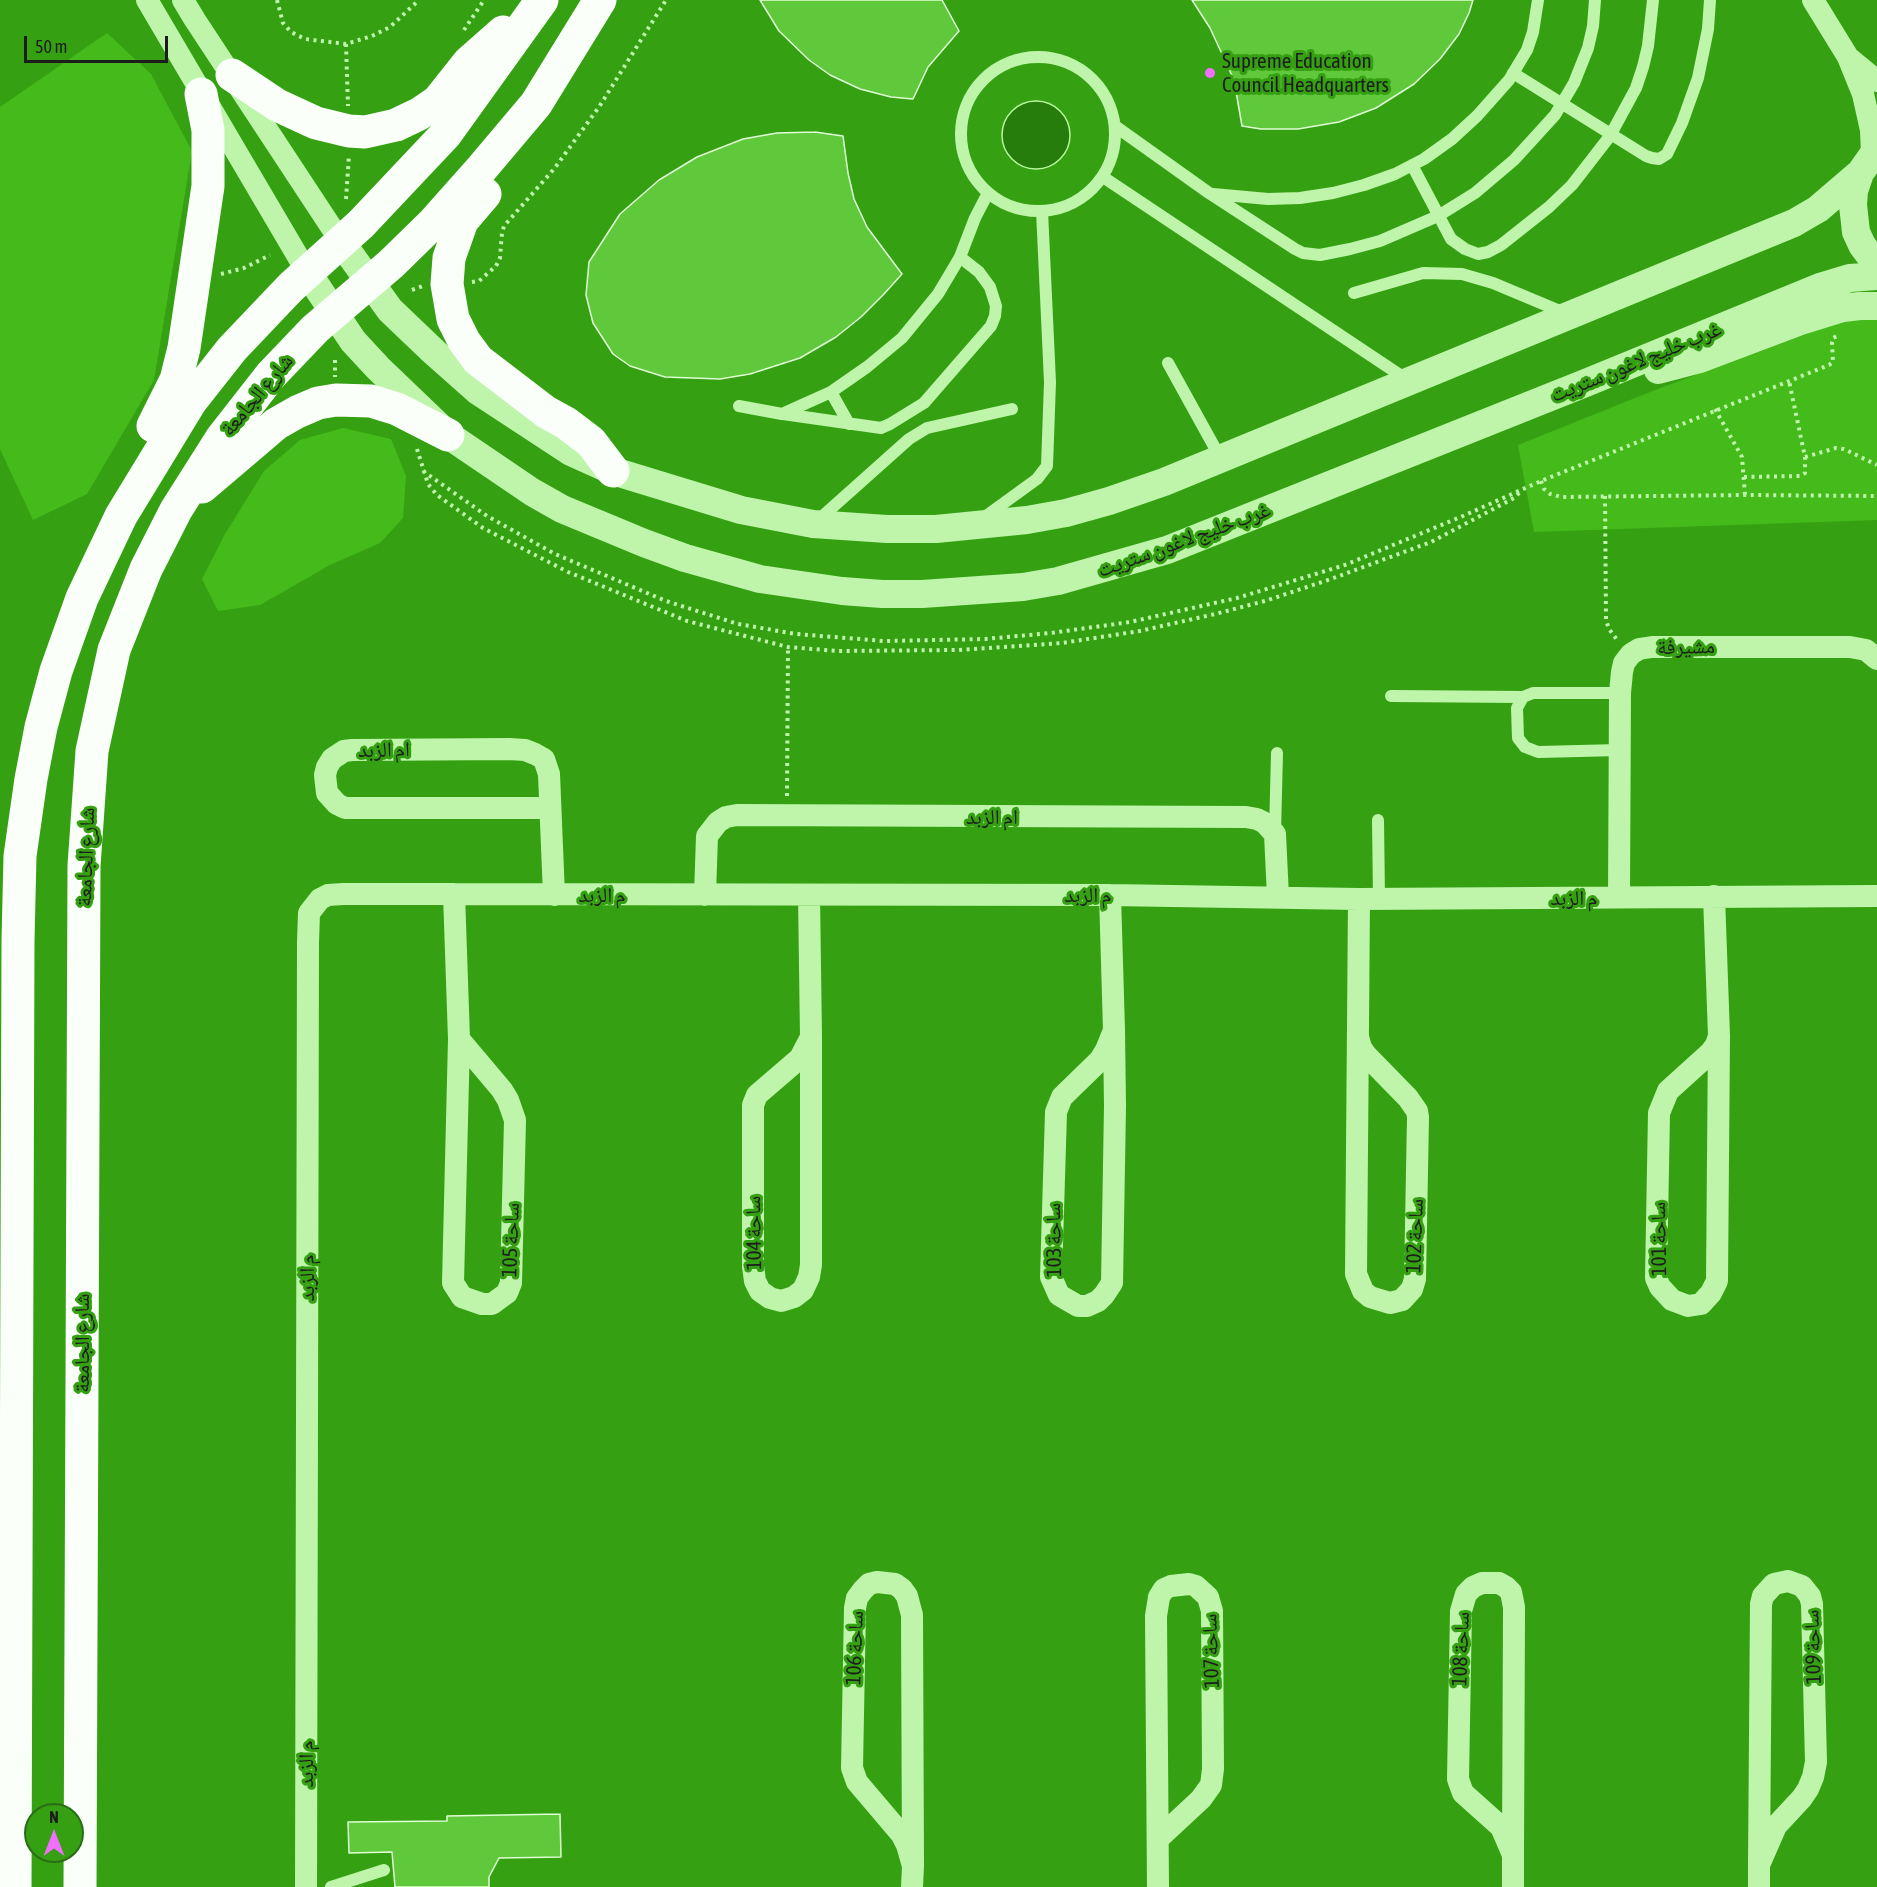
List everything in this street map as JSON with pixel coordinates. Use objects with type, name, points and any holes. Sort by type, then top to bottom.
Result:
[{"type":"main road","name":"شارع الجامعة","points":[[80,1887],[83,937],[92,751],[114,650],[146,569],[176,510],[221,439],[278,367],[333,313],[369,283],[434,222],[536,104],[600,0]]},
{"type":"main road","points":[[232,75],[277,105],[316,123],[349,131],[365,132],[396,125],[419,114],[438,101],[469,62],[506,29],[537,7]]},
{"type":"main road","points":[[15,1887],[20,856],[41,727],[56,671],[82,598],[121,516],[191,401],[213,371],[291,287],[410,175],[445,135],[537,7]]},
{"type":"main road","points":[[139,484],[142,458],[152,429],[176,380],[184,348],[208,186],[208,130],[201,94]]},
{"type":"main road","points":[[536,104],[525,131],[501,175],[462,221],[449,258],[447,284],[453,320],[464,341],[478,360],[538,406],[591,442],[613,471]]},
{"type":"main road","points":[[176,510],[276,424],[318,403],[336,400],[371,401],[397,409],[448,435]]},
{"type":"street","points":[[147,0],[307,272]]},
{"type":"street","points":[[183,0],[369,283],[404,325],[478,391],[571,452],[613,471],[741,510],[813,524],[887,529],[969,527],[1026,520],[1109,501],[1221,460],[1794,223],[1818,209],[1870,158]]},
{"type":"street","points":[[1813,0],[1848,57],[1868,110],[1870,158],[1854,191],[1853,218],[1862,245],[1877,265]]},
{"type":"street","points":[[1848,57],[1877,81]]},
{"type":"street","name":"غرب خليج لاغون ستريت","points":[[307,272],[353,341],[378,368],[448,435],[532,492],[562,508],[685,558],[760,579],[882,594],[922,594],[1013,588],[1058,581],[1167,550],[1820,287],[1850,278],[1877,276]]},
{"type":"street","points":[[1588,382],[1621,379],[1690,362],[1843,308],[1877,306]]},
{"type":"street","name":"مشيرفة","points":[[1620,897],[1620,693],[1624,663],[1631,654],[1639,649],[1652,647],[1850,647],[1866,650],[1877,659]]},
{"type":"street","name":"ام الزبد","points":[[550,808],[345,808],[337,804],[327,793],[325,775],[332,759],[344,751],[525,750],[544,759],[547,766],[550,808],[554,895]]},
{"type":"street","name":"ام الزبد","points":[[705,895],[707,836],[718,822],[726,817],[1246,817],[1265,823],[1275,834]]},
{"type":"street","points":[[1275,834],[1278,897]]},
{"type":"street","name":"م الزبد","points":[[306,1887],[309,913],[320,899],[328,895],[454,894],[1110,895],[1369,898],[1877,897]]},
{"type":"street","name":"ساحة 105","points":[[454,894],[459,1039],[453,1282],[462,1297],[472,1302],[492,1304],[507,1293],[511,1284],[515,1120],[502,1090],[459,1039]]},
{"type":"street","name":"ساحة 104","points":[[809,895],[811,1037],[811,1265],[803,1290],[794,1297],[782,1301],[770,1298],[760,1291],[755,1281],[753,1266],[753,1105],[764,1088],[800,1058],[811,1037]]},
{"type":"street","name":"ساحة 103","points":[[1110,895],[1114,1030],[1115,1106],[1112,1282],[1098,1301],[1088,1306],[1078,1306],[1059,1295],[1051,1277],[1056,1112],[1062,1097],[1100,1060],[1107,1050],[1114,1030]]},
{"type":"street","name":"ساحة 101","points":[[1714,897],[1719,1036],[1717,1281],[1711,1293],[1701,1304],[1688,1306],[1672,1300],[1660,1287],[1656,1278],[1659,1113],[1668,1091],[1710,1053],[1719,1036]]},
{"type":"street","name":"ساحة 102","points":[[1358,1037],[1366,1055],[1408,1098],[1417,1111],[1418,1117],[1415,1279],[1412,1289],[1402,1300],[1390,1303],[1370,1298],[1363,1291],[1356,1274],[1358,1037],[1369,898]]},
{"type":"street","name":"ساحة 109","points":[[1788,1581],[1802,1586],[1810,1596],[1812,1604],[1816,1762],[1814,1777],[1808,1789],[1776,1826],[1759,1876],[1761,1604],[1768,1589],[1774,1584],[1788,1581]]},
{"type":"street","name":"ساحة 106","points":[[877,1582],[895,1584],[902,1589],[910,1605],[913,1876],[907,1845],[902,1835],[857,1782],[852,1768],[855,1608],[857,1598],[863,1590],[877,1582]]},
{"type":"street","name":"ساحة 108","points":[[1513,1855],[1501,1827],[1463,1792],[1458,1779],[1461,1611],[1467,1594],[1473,1587],[1482,1583],[1499,1583],[1511,1592],[1513,1599],[1513,1855],[1513,1887]]},
{"type":"street","name":"ساحة 107","points":[[1158,1887],[1157,1607],[1164,1589],[1189,1584],[1196,1586],[1208,1597],[1212,1611],[1213,1769],[1211,1785],[1201,1798],[1159,1838]]},
{"type":"lane","points":[[1209,193],[1268,199],[1322,195],[1364,185],[1412,165],[1452,139],[1494,99],[1527,50],[1533,32],[1538,0]]},
{"type":"lane","points":[[1115,126],[1209,193],[1295,249],[1311,255],[1328,254],[1380,241],[1438,216],[1474,193],[1514,160],[1538,135],[1562,105],[1574,83],[1588,48],[1596,0]]},
{"type":"lane","points":[[1412,165],[1451,239],[1458,244],[1473,252],[1488,252],[1524,228],[1572,185],[1611,134],[1636,88],[1643,67],[1650,36],[1653,0]]},
{"type":"lane","points":[[1513,73],[1611,134],[1652,158],[1659,159],[1666,154],[1688,108],[1698,78],[1707,37],[1710,0]]},
{"type":"lane","points":[[1044,57],[1065,62],[1084,72],[1099,87],[1110,105],[1115,126],[1113,153],[1103,177],[1094,188],[1076,201],[1056,210],[1042,212],[1023,210],[1004,204],[988,193],[974,177],[964,158],[961,136],[963,115],[971,96],[985,79],[1002,66],[1023,59],[1044,57]]},
{"type":"lane","points":[[1103,177],[1410,382]]},
{"type":"lane","points":[[782,414],[831,392],[867,368],[902,338],[938,294],[960,257],[975,218],[988,193]]},
{"type":"lane","points":[[969,527],[1024,489],[1044,472],[1047,466],[1050,382],[1042,212]]},
{"type":"lane","points":[[739,406],[881,428],[924,403],[991,326],[995,316],[994,296],[979,272],[960,257]]},
{"type":"lane","points":[[1354,293],[1423,273],[1462,274],[1493,283],[1571,315]]},
{"type":"lane","points":[[1168,363],[1221,460]]},
{"type":"lane","points":[[831,392],[849,424]]},
{"type":"lane","points":[[813,524],[909,439],[927,428],[1012,409]]},
{"type":"lane","points":[[1391,696],[1523,697],[1533,693],[1620,693]]},
{"type":"lane","points":[[1523,697],[1517,708],[1518,738],[1524,747],[1538,752],[1620,750]]},
{"type":"lane","points":[[1275,834],[1276,753]]},
{"type":"lane","points":[[1369,898],[1378,820]]},
{"type":"lane","points":[[331,1887],[384,1870]]},
{"type":"path","points":[[277,0],[284,23],[291,32],[304,39],[346,44],[372,36],[390,27],[418,0]]},
{"type":"path","points":[[463,31],[484,0]]},
{"type":"path","points":[[412,290],[424,285],[479,281],[496,266],[500,258],[504,226],[554,169],[599,107],[666,0]]},
{"type":"path","points":[[346,44],[349,116]]},
{"type":"path","points":[[195,276],[214,275],[244,268],[270,255]]},
{"type":"path","points":[[1521,490],[1833,362],[1832,342],[1833,338],[1839,336]]},
{"type":"path","points":[[1744,477],[1803,476],[1805,473],[1805,457],[1789,381]]},
{"type":"path","points":[[1715,409],[1742,457],[1745,495]]},
{"type":"path","points":[[1805,457],[1836,448],[1844,449],[1877,465]]},
{"type":"path","points":[[1541,481],[1544,489],[1550,494],[1561,497],[1605,495],[1877,496]]},
{"type":"path","points":[[1605,495],[1606,620],[1608,629],[1631,654]]},
{"type":"path","points":[[787,816],[788,647]]},
{"type":"shaded area","points":[[107,33],[151,74],[192,151],[154,380],[87,494],[33,520],[0,449],[0,107]]},
{"type":"shaded area","points":[[1036,101],[1049,103],[1060,111],[1068,122],[1070,135],[1068,148],[1060,159],[1049,167],[1036,169],[1023,167],[1012,159],[1004,148],[1002,135],[1004,122],[1012,111],[1023,103]]},
{"type":"shaded area","points":[[1877,319],[1877,520],[1534,532],[1518,445],[1655,390],[1823,328],[1846,321]]},
{"type":"shaded area","points":[[343,428],[391,439],[406,476],[403,518],[380,543],[330,565],[260,605],[218,611],[202,579],[225,534],[264,471],[300,440]]},
{"type":"building","points":[[760,0],[942,0],[959,31],[928,67],[913,99],[891,97],[860,89],[830,75],[809,60],[779,31]]},
{"type":"building","points":[[1192,0],[1473,0],[1459,34],[1440,59],[1414,84],[1376,108],[1339,122],[1298,129],[1261,129],[1242,126],[1234,80],[1210,28]]},
{"type":"building","points":[[815,132],[843,136],[854,199],[867,227],[902,274],[884,294],[836,337],[800,358],[750,374],[720,379],[665,377],[630,366],[613,354],[593,323],[586,295],[589,262],[620,214],[659,180],[697,157],[743,139],[777,133]]},
{"type":"building","points":[[560,1814],[561,1857],[499,1858],[489,1877],[489,1887],[395,1887],[392,1852],[349,1853],[348,1822],[447,1821],[447,1816]]},
{"type":"place","name":"Supreme Education Council Headquarters","points":[[1210,73]]}]
